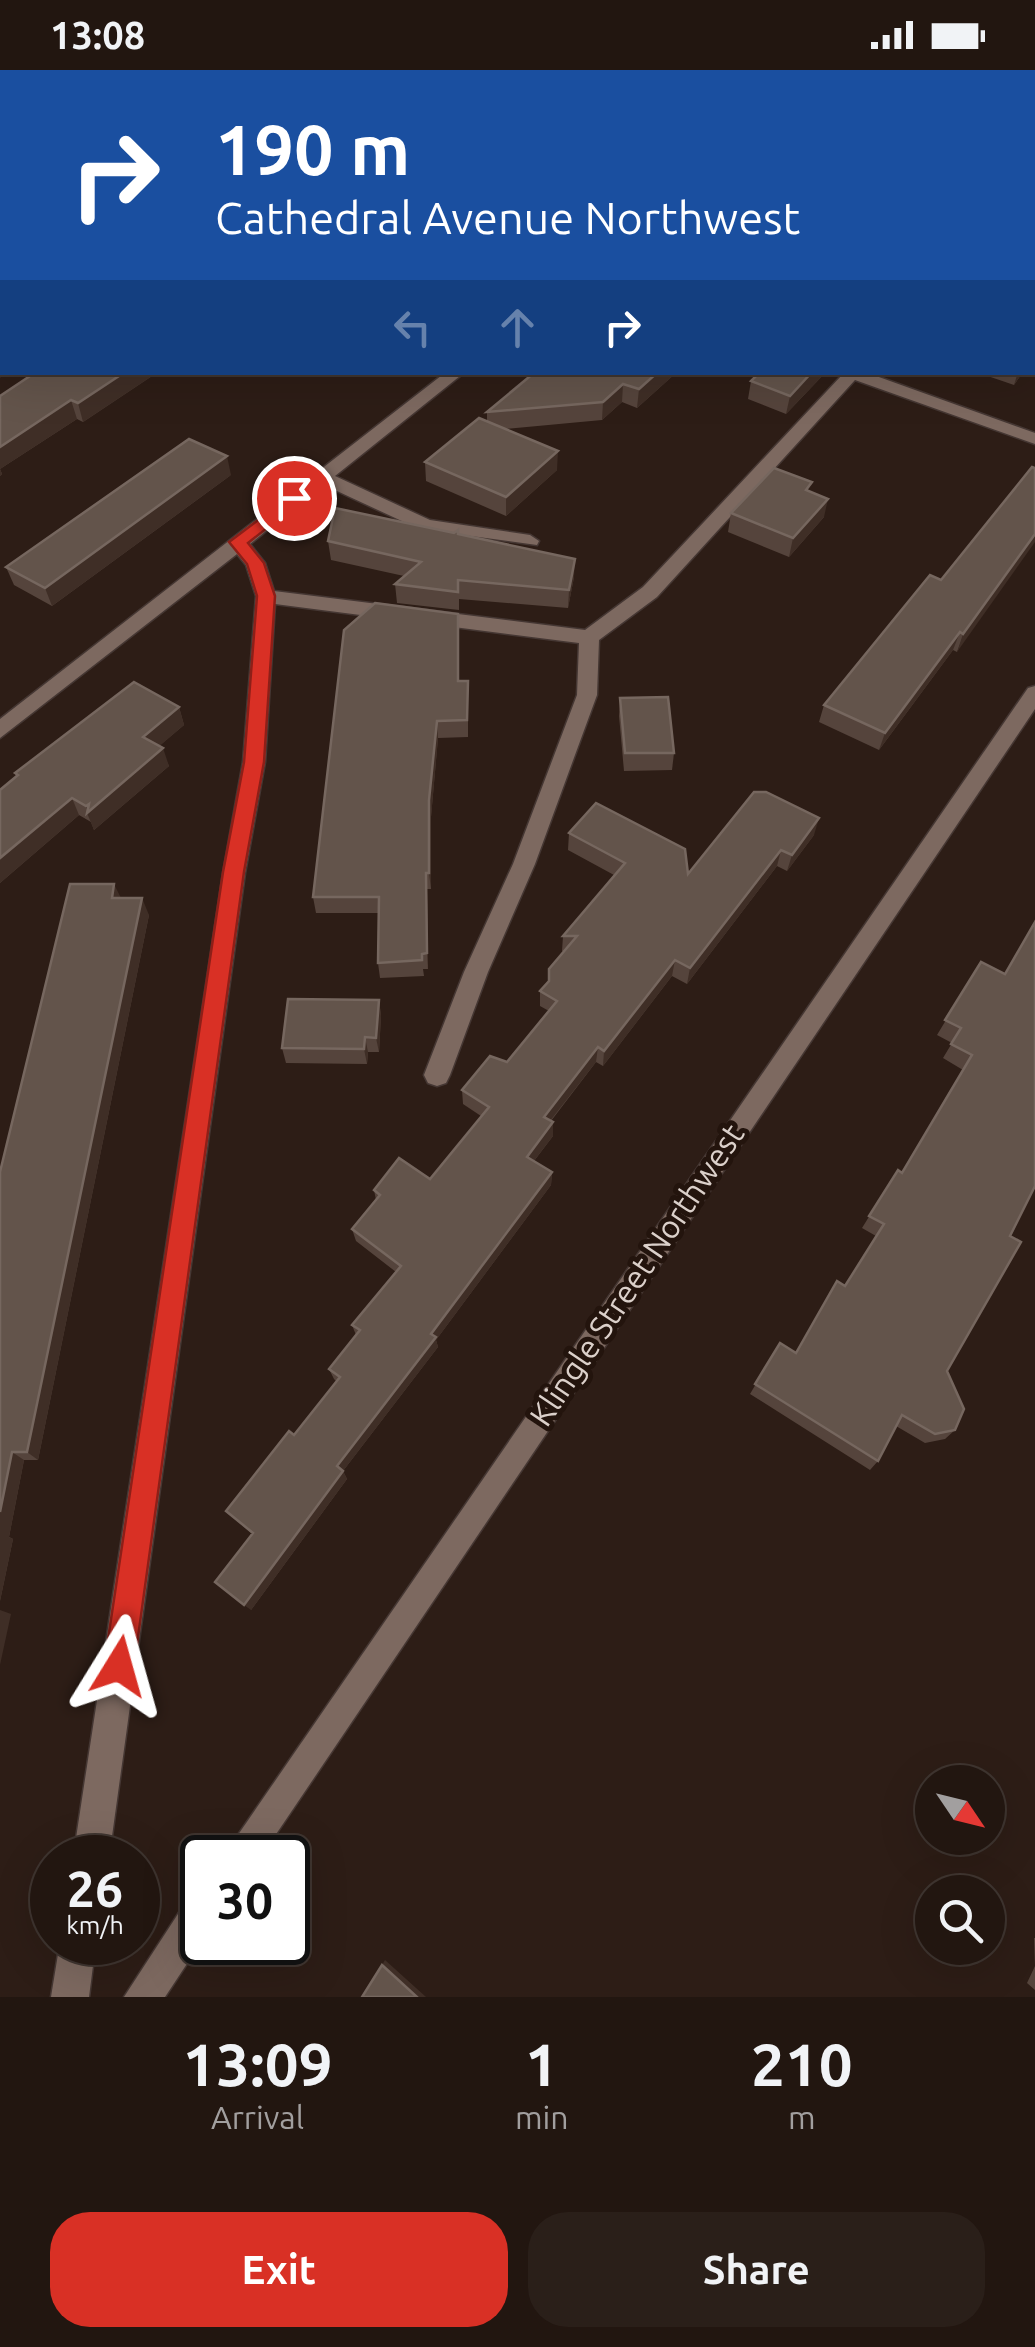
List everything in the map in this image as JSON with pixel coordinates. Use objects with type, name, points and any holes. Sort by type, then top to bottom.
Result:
[{"type":"street","points":[[0,730],[453,375]]},
{"type":"street","points":[[266,596],[590,636],[650,592],[848,375]]},
{"type":"street","points":[[856,375],[1035,440]]},
{"type":"street","points":[[322,476],[426,525],[530,541]]},
{"type":"street","points":[[94,1835],[230,892],[254,762],[266,596],[256,563],[238,542]]},
{"type":"street","points":[[437,1076],[588,695],[590,636]]},
{"type":"street","name":"Klingle Street Northwest","points":[[254,1835],[1035,693]]},
{"type":"street","points":[[143,1997],[180,1942]]},
{"type":"street","points":[[70,1997],[75,1965]]},
{"type":"building","points":[[32,375],[120,375],[78,403],[71,400],[0,447],[0,396]]},
{"type":"building","points":[[531,375],[655,375],[639,389],[623,384],[603,402],[487,412]]},
{"type":"building","points":[[757,375],[809,375],[790,396],[751,381]]},
{"type":"building","points":[[479,418],[558,451],[506,497],[425,462]]},
{"type":"building","points":[[189,439],[227,456],[45,588],[6,567]]},
{"type":"building","points":[[1032,467],[1035,534],[885,733],[824,705],[930,575],[941,580]]},
{"type":"building","points":[[774,468],[812,482],[806,490],[828,499],[793,538],[731,513]]},
{"type":"building","points":[[335,508],[454,533],[458,530],[458,534],[575,559],[569,590],[458,580],[458,592],[395,584],[421,562],[328,541]]},
{"type":"building","points":[[375,603],[458,614],[458,681],[468,681],[467,720],[437,721],[429,800],[427,953],[422,954],[422,960],[378,963],[379,897],[313,897],[344,630]]},
{"type":"building","points":[[134,682],[179,707],[143,737],[163,748],[87,813],[89,804],[72,798],[0,858],[0,790],[18,775],[15,773]]},
{"type":"building","points":[[668,697],[674,753],[625,753],[620,698]]},
{"type":"building","points":[[754,792],[766,792],[819,818],[792,855],[781,850],[690,968],[675,960],[604,1051],[598,1047],[544,1117],[553,1122],[527,1157],[552,1172],[431,1334],[436,1337],[337,1466],[343,1471],[244,1605],[215,1582],[253,1533],[226,1511],[289,1431],[294,1435],[340,1377],[329,1369],[360,1330],[352,1325],[401,1266],[352,1229],[380,1195],[374,1190],[399,1158],[430,1179],[489,1107],[462,1090],[490,1056],[507,1062],[557,1001],[540,991],[549,981],[549,969],[577,936],[563,936],[625,863],[569,833],[596,803],[685,849],[688,874]]},
{"type":"building","points":[[70,884],[114,884],[112,898],[142,898],[27,1452],[12,1452],[0,1512],[0,1172]]},
{"type":"building","points":[[1035,922],[1035,1186],[1010,1236],[1021,1242],[947,1371],[964,1409],[955,1430],[935,1434],[902,1415],[878,1461],[755,1384],[780,1343],[796,1353],[837,1281],[845,1286],[884,1224],[869,1216],[898,1170],[902,1173],[972,1055],[951,1044],[961,1028],[945,1020],[981,962],[1005,974]]},
{"type":"building","points":[[288,999],[379,1000],[376,1038],[365,1037],[364,1049],[282,1048]]},
{"type":"building","points":[[382,1965],[417,1997],[362,1997]]},
{"type":"route","points":[[119,1666],[234,872],[254,762],[266,596],[256,563],[238,542],[294,498]]}]
